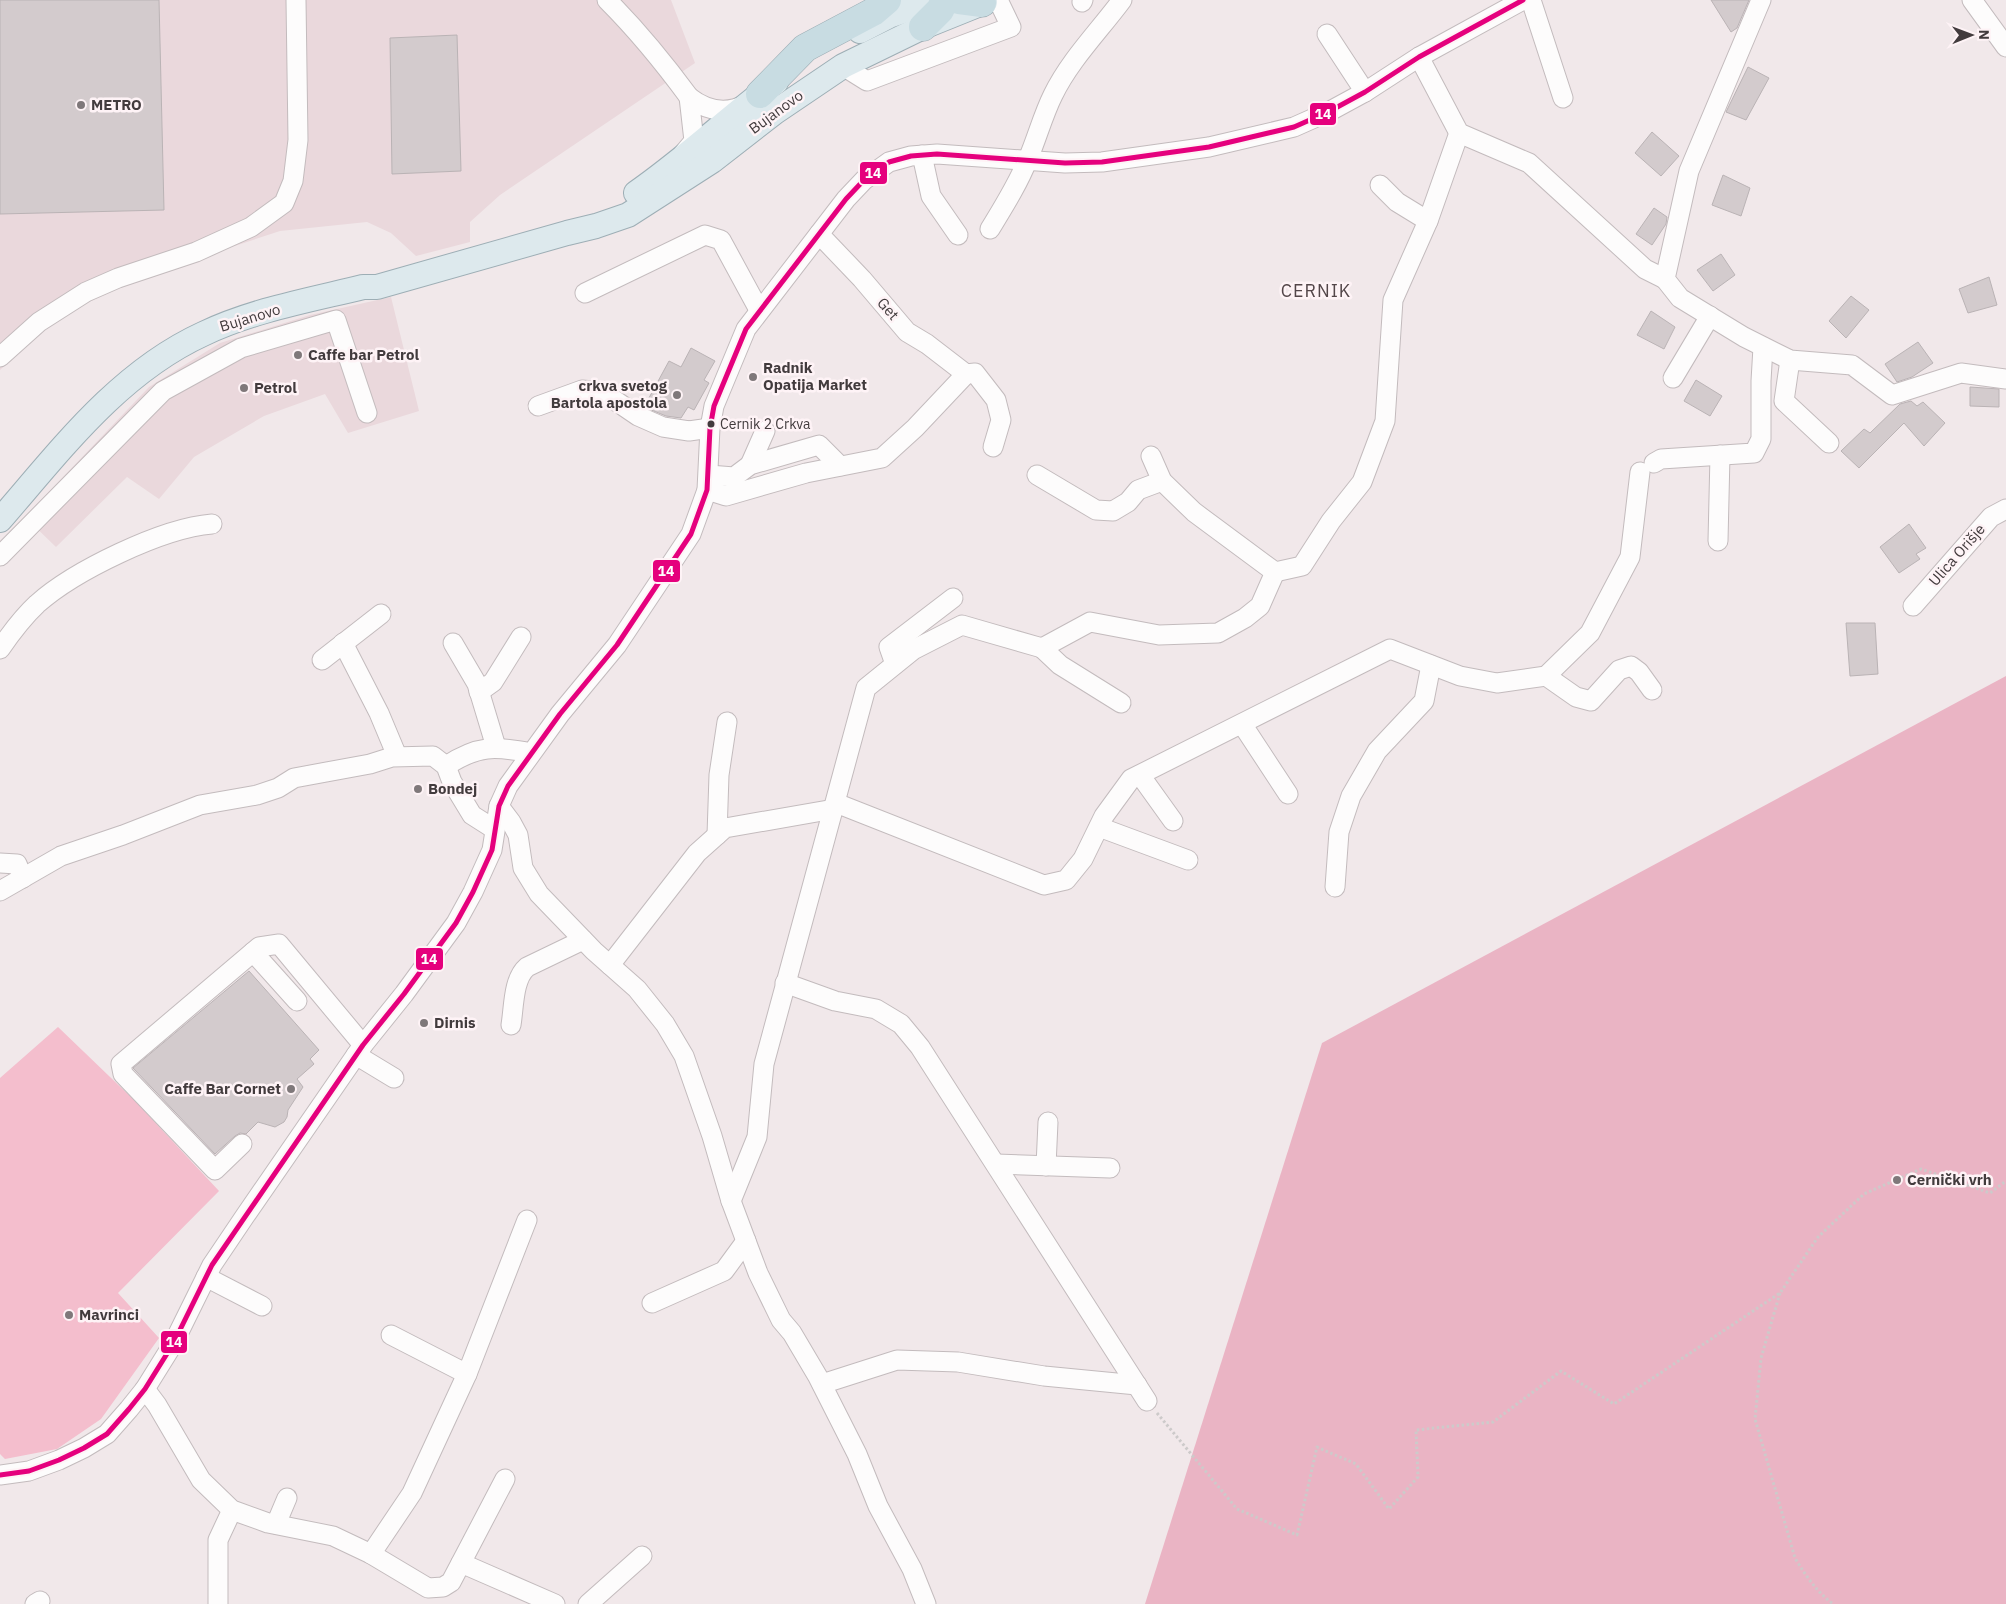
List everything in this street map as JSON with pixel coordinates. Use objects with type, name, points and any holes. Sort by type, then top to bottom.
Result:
[{"type":"highway","points":[[754,98],[805,48],[873,12],[887,0]]},
{"type":"highway","points":[[923,27],[940,10],[945,0]]},
{"type":"main road","name":"Bujanovo","points":[[567,233],[621,203],[654,180],[754,98],[811,58],[889,16],[935,0]]},
{"type":"main road","name":"Bujanovo","points":[[0,520],[73,437],[135,375],[169,352],[202,334],[238,319],[363,287],[377,287],[596,226],[628,215],[712,161],[776,112],[843,66],[870,51],[983,1]]},
{"type":"street","points":[[0,357],[38,322],[86,292],[118,278],[196,252],[251,227],[284,203],[293,181],[298,140],[296,0]]},
{"type":"street","points":[[607,0],[628,21],[689,97],[700,106],[714,110],[735,110],[754,98]]},
{"type":"street","points":[[990,229],[1016,186],[1028,161],[1052,96],[1067,70],[1122,0]]},
{"type":"street","points":[[0,1475],[29,1471],[84,1448],[107,1434],[145,1389],[173,1344],[206,1277],[234,1233],[359,1050],[404,994],[456,923],[492,850],[499,806],[508,786],[560,714],[617,645],[691,534],[708,483],[710,428],[714,406],[734,353],[746,329],[819,234],[864,180],[889,162],[911,156],[937,154],[1065,163],[1102,162],[1209,147],[1294,127],[1330,111],[1365,92],[1419,57],[1522,0]]},
{"type":"street","points":[[1531,0],[1563,98]]},
{"type":"street","points":[[1665,279],[1689,171],[1761,0]]},
{"type":"street","points":[[1972,0],[2006,48]]},
{"type":"street","points":[[843,66],[867,81],[1011,27],[983,1]]},
{"type":"street","points":[[1327,34],[1365,92]]},
{"type":"street","points":[[1419,57],[1459,133],[1529,163],[1645,268],[1665,279],[1680,298],[1763,347],[1790,360],[1852,365],[1892,395],[1961,373],[2006,379]]},
{"type":"street","points":[[678,160],[694,142],[689,97]]},
{"type":"street","points":[[1150,456],[1162,482],[1194,512],[1275,572],[1302,566],[1331,521],[1362,482],[1385,421],[1393,300],[1428,221],[1459,133]]},
{"type":"street","points":[[922,155],[931,196],[958,236]]},
{"type":"street","points":[[1380,185],[1397,202],[1428,221]]},
{"type":"street","name":"Get","points":[[819,234],[862,279],[907,332],[927,344],[966,374],[976,373],[996,400],[1001,420],[993,447]]},
{"type":"street","points":[[585,293],[705,235],[721,240],[759,310]]},
{"type":"street","points":[[260,313],[265,340]]},
{"type":"street","points":[[1673,378],[1710,316]]},
{"type":"street","points":[[0,556],[163,391],[241,348],[336,320],[367,413]]},
{"type":"street","points":[[610,965],[697,853],[725,828],[835,806],[1044,885],[1066,880],[1083,859],[1104,816],[1131,780],[1390,649],[1460,676],[1498,684],[1546,676],[1590,634],[1630,557],[1647,468],[1661,459],[1754,453],[1761,439],[1763,347]]},
{"type":"street","points":[[1790,360],[1784,401],[1829,442]]},
{"type":"street","points":[[708,483],[726,496],[806,473],[882,458],[915,428],[966,374]]},
{"type":"street","points":[[538,406],[582,390],[593,391],[613,399],[638,416],[663,427],[688,430],[710,428]]},
{"type":"street","points":[[750,465],[765,431]]},
{"type":"street","points":[[708,483],[734,477],[750,465],[819,445],[840,466]]},
{"type":"street","points":[[1718,540],[1720,455]]},
{"type":"street","points":[[1037,475],[1096,510],[1113,511],[1128,502],[1138,490],[1162,482]]},
{"type":"street","name":"Ulica Orišje","points":[[1913,606],[1991,517],[2006,509]]},
{"type":"street","points":[[0,648],[18,624],[38,604],[72,578],[160,536],[194,526],[212,524]]},
{"type":"street","points":[[1042,648],[1090,622],[1159,634],[1218,633],[1245,618],[1260,606],[1275,572]]},
{"type":"street","points":[[895,664],[889,647],[952,598]]},
{"type":"street","points":[[322,660],[381,614]]},
{"type":"street","points":[[731,1201],[757,1137],[764,1064],[866,688],[913,650],[962,626],[1042,648],[1060,666],[1121,703]]},
{"type":"street","points":[[479,692],[493,682],[521,637]]},
{"type":"street","points":[[343,643],[380,713],[397,756]]},
{"type":"street","points":[[453,643],[473,677],[496,747]]},
{"type":"street","points":[[1335,887],[1339,832],[1351,796],[1377,751],[1424,701],[1431,665]]},
{"type":"street","points":[[1546,676],[1576,697],[1592,701],[1619,670],[1631,666],[1639,672],[1652,690]]},
{"type":"street","points":[[717,835],[719,775],[716,741],[727,722]]},
{"type":"street","points":[[1242,724],[1288,794]]},
{"type":"street","points":[[446,766],[465,756],[496,747],[531,754]]},
{"type":"street","points":[[0,891],[61,856],[123,835],[200,805],[257,795],[278,788],[294,778],[362,766],[397,756],[432,756],[446,766],[452,782],[472,815],[494,828]]},
{"type":"street","points":[[1140,775],[1172,821]]},
{"type":"street","points":[[499,806],[511,822],[518,836],[524,868],[539,894],[583,940],[637,989],[666,1024],[684,1056],[712,1136],[731,1201],[758,1273],[778,1314],[792,1333],[822,1384],[858,1454],[878,1506],[912,1569],[926,1604]]},
{"type":"street","points":[[1099,827],[1188,860]]},
{"type":"street","points":[[0,863],[17,864],[23,878]]},
{"type":"street","points":[[511,1025],[517,986],[522,971],[583,940]]},
{"type":"street","points":[[242,1144],[215,1170],[123,1074],[121,1064],[259,947],[279,944],[359,1050],[394,1078]]},
{"type":"street","points":[[253,952],[297,1001]]},
{"type":"street","points":[[785,983],[835,1002],[876,1009],[901,1024],[920,1047],[1148,1401]]},
{"type":"street","points":[[1046,1166],[1048,1122]]},
{"type":"street","points":[[996,1164],[1110,1168]]},
{"type":"street","points":[[371,1554],[412,1493],[467,1374],[527,1220]]},
{"type":"street","points":[[652,1303],[724,1271],[746,1241]]},
{"type":"street","points":[[206,1277],[262,1306]]},
{"type":"street","points":[[392,1335],[467,1374]]},
{"type":"street","points":[[822,1384],[897,1360],[958,1362],[1044,1376],[1137,1385]]},
{"type":"street","points":[[145,1389],[157,1405],[201,1480],[232,1510],[276,1524],[333,1536],[371,1554],[428,1588],[443,1588],[450,1582],[505,1479]]},
{"type":"street","points":[[276,1524],[287,1498]]},
{"type":"street","points":[[218,1604],[218,1540],[232,1510]]},
{"type":"street","points":[[588,1604],[642,1556]]},
{"type":"street","points":[[461,1563],[554,1604]]},
{"type":"path","points":[[1833,1604],[1807,1578],[1795,1558],[1755,1419],[1761,1358],[1780,1293],[1818,1237],[1864,1194],[1921,1169],[1990,1193],[2006,1181]]},
{"type":"path","points":[[1148,1401],[1237,1509],[1297,1536],[1317,1447],[1356,1464],[1389,1509],[1418,1477],[1416,1430],[1493,1422],[1562,1371],[1614,1404],[1780,1293]]},
{"type":"shaded area","points":[[0,0],[671,0],[695,63],[500,195],[470,222],[470,242],[416,256],[391,233],[367,222],[280,231],[150,274],[58,316],[0,370]]},
{"type":"shaded area","points":[[391,297],[419,411],[348,433],[325,394],[264,416],[194,457],[159,499],[127,477],[56,547],[25,517],[149,387],[220,343],[310,315]]},
{"type":"shaded area","points":[[2006,676],[2006,1604],[1145,1604],[1322,1043]]},
{"type":"shaded area","points":[[58,1027],[135,1101],[219,1191],[118,1293],[159,1338],[101,1419],[57,1449],[5,1459],[0,1454],[0,1078]]},
{"type":"building","name":"METRO","points":[[0,0],[159,0],[164,210],[0,214]]},
{"type":"building","points":[[1711,0],[1749,0],[1737,28],[1731,32]]},
{"type":"building","points":[[457,35],[461,171],[392,174],[390,38]]},
{"type":"building","points":[[1748,67],[1769,78],[1746,120],[1726,112]]},
{"type":"building","points":[[1652,132],[1679,156],[1661,176],[1635,153]]},
{"type":"building","points":[[1723,175],[1750,188],[1741,216],[1712,205]]},
{"type":"building","points":[[1654,208],[1667,217],[1666,224],[1652,245],[1636,234]]},
{"type":"building","points":[[1721,254],[1735,275],[1713,291],[1697,270]]},
{"type":"building","points":[[1989,277],[1997,305],[1968,313],[1959,289]]},
{"type":"building","points":[[1851,296],[1869,310],[1846,338],[1829,321]]},
{"type":"building","points":[[1651,311],[1675,327],[1664,349],[1637,335]]},
{"type":"building","points":[[1918,342],[1933,363],[1912,377],[1897,382],[1885,364]]},
{"type":"building","name":"crkva svetog Bartola apostola","points":[[691,348],[715,361],[704,380],[709,383],[694,410],[688,407],[681,418],[666,416],[644,407],[669,361],[681,367]]},
{"type":"building","points":[[1696,380],[1722,396],[1710,416],[1684,401]]},
{"type":"building","points":[[1970,387],[1999,389],[1999,407],[1970,406]]},
{"type":"building","points":[[1911,401],[1917,406],[1923,402],[1945,423],[1924,446],[1904,423],[1859,468],[1841,451],[1864,429],[1870,433],[1900,404]]},
{"type":"building","points":[[1909,524],[1926,548],[1916,554],[1920,559],[1899,573],[1880,547]]},
{"type":"building","points":[[1846,623],[1875,623],[1878,674],[1850,676]]},
{"type":"building","points":[[249,971],[319,1050],[310,1059],[314,1064],[297,1079],[303,1087],[288,1110],[284,1122],[275,1127],[258,1122],[246,1134],[240,1133],[235,1136],[215,1154],[133,1068]]},
{"type":"transit line","name":"14","points":[[0,1475],[29,1471],[84,1448],[107,1434],[129,1409],[145,1389],[173,1344],[212,1265],[363,1045],[404,994],[456,923],[473,892],[492,850],[499,806],[508,786],[560,714],[617,645],[691,534],[707,490],[710,428],[714,406],[746,329],[846,199],[864,180],[889,162],[911,156],[937,154],[1065,163],[1102,162],[1209,147],[1294,127],[1330,111],[1365,92],[1419,57],[1523,0]]},
{"type":"place","name":"METRO","points":[[81,105]]},
{"type":"place","name":"Caffe bar Petrol","points":[[298,355]]},
{"type":"place","name":"Radnik Opatija Market","points":[[753,377]]},
{"type":"place","name":"Petrol","points":[[244,388]]},
{"type":"place","name":"crkva svetog Bartola apostola","points":[[677,395]]},
{"type":"place","name":"Cernik 2 Crkva","points":[[711,424]]},
{"type":"place","name":"Bondej","points":[[418,789]]},
{"type":"place","name":"Dirnis","points":[[424,1023]]},
{"type":"place","name":"Caffe Bar Cornet","points":[[291,1089]]},
{"type":"place","name":"Cernički vrh","points":[[1897,1180]]},
{"type":"place","name":"Mavrinci","points":[[69,1315]]},
{"type":"district","name":"CERNIK","points":[[1316,291]]}]
